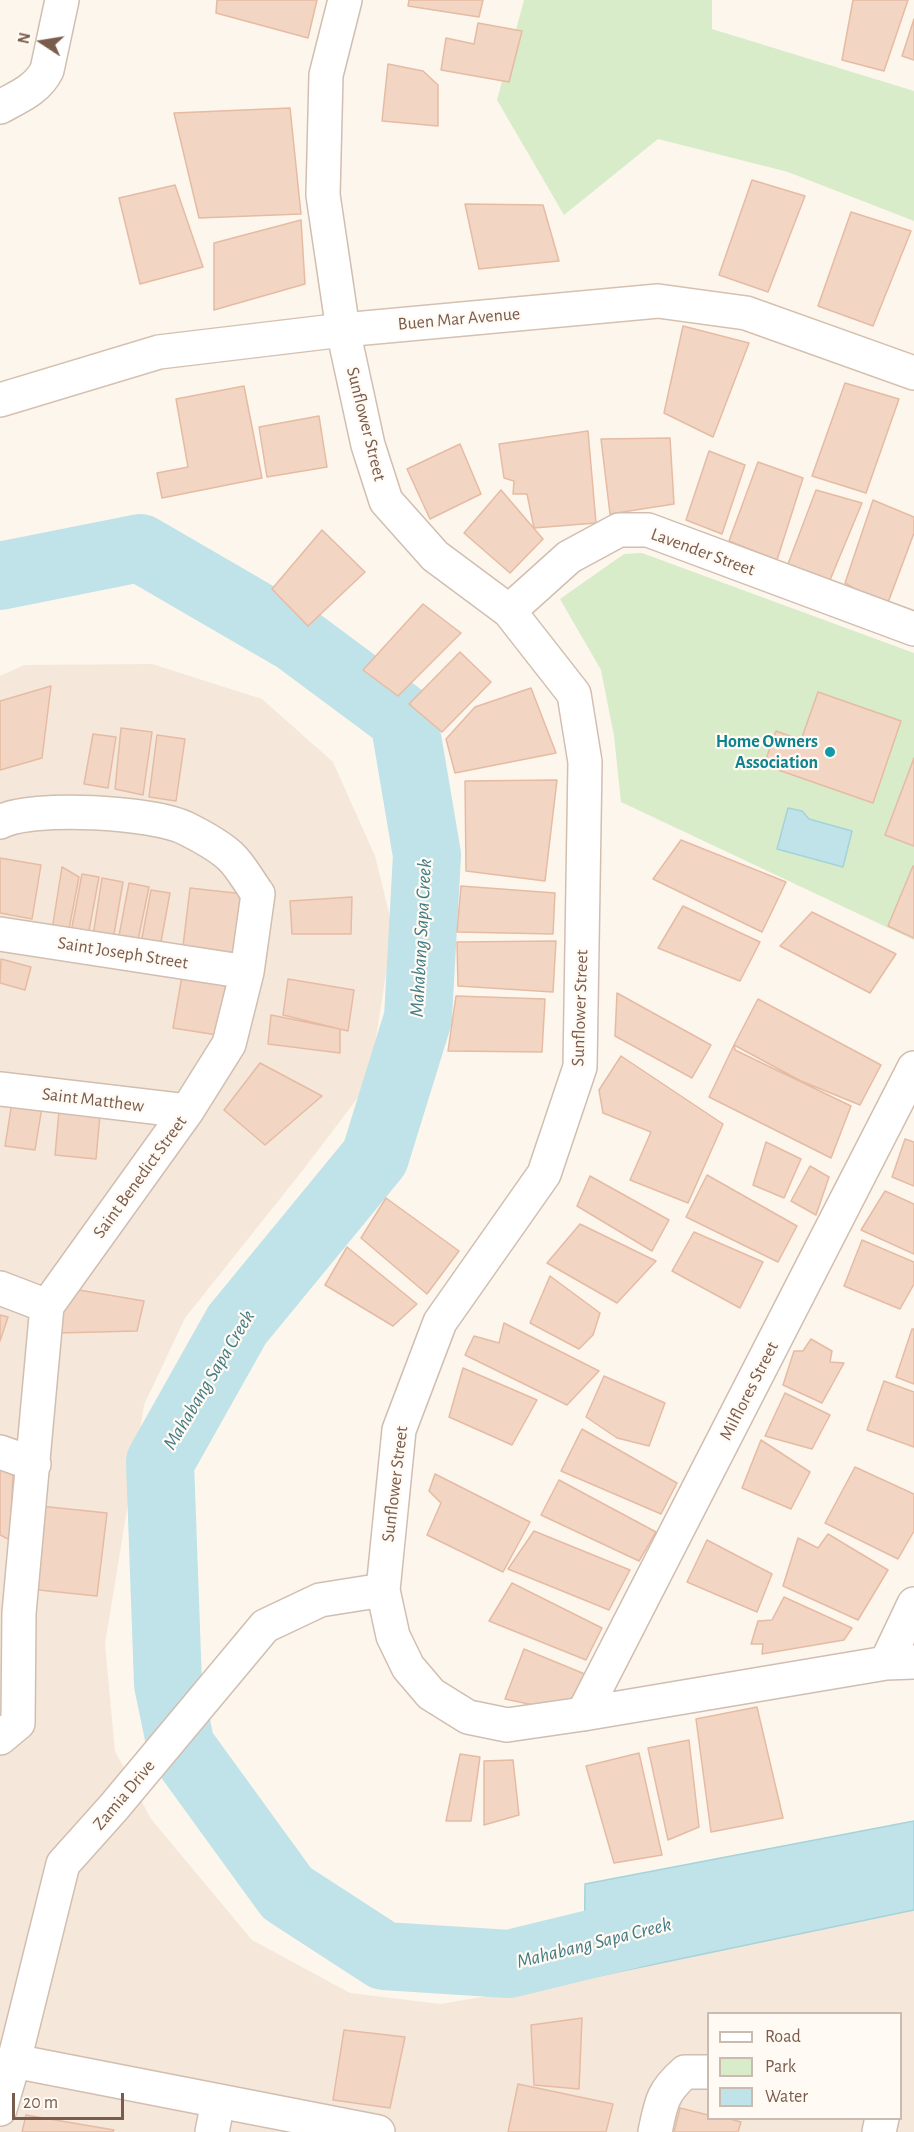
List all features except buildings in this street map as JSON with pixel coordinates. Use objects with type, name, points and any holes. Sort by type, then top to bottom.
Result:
[{"type":"street","points":[[0,107],[36,87],[43,79],[62,0]]},
{"type":"street","name":"Sunflower Street","points":[[345,0],[326,75],[323,195],[343,330],[368,445],[386,501],[435,556],[509,611],[574,694],[585,762],[580,1067],[543,1174],[440,1322],[399,1430],[383,1590],[393,1636],[408,1667],[431,1694],[468,1717],[507,1725],[900,1662]]},
{"type":"street","name":"Buen Mar Avenue","points":[[0,400],[159,352],[343,330],[658,301],[746,313],[914,373]]},
{"type":"street","name":"Lavender Street","points":[[509,611],[569,558],[619,530],[648,530],[914,629]]},
{"type":"street","name":"Saint Benedict Street","points":[[0,822],[8,818],[59,812],[132,815],[185,828],[231,856],[258,894],[247,972],[229,1044],[187,1112],[47,1306]]},
{"type":"street","name":"Saint Joseph Street","points":[[0,934],[247,972]]},
{"type":"street","name":"Milflores Street","points":[[583,1714],[914,1068]]},
{"type":"street","name":"Saint Matthew","points":[[0,1089],[187,1112]]},
{"type":"street","points":[[0,1288],[47,1306],[34,1464],[10,1609],[18,1723],[0,1738]]},
{"type":"street","points":[[0,1452],[34,1464]]},
{"type":"street","name":"Zamia Drive","points":[[0,2109],[63,1864],[114,1807],[265,1626],[320,1600],[383,1590]]},
{"type":"street","points":[[900,1662],[914,1604]]},
{"type":"street","points":[[14,2061],[215,2117],[378,2132]]},
{"type":"street","points":[[655,2132],[661,2104],[670,2086],[697,2072]]},
{"type":"shaded area","points":[[152,664],[262,699],[333,762],[375,856],[393,929],[369,1083],[185,1318],[144,1405],[105,1644],[115,1751],[151,1819],[252,1940],[350,1993],[441,2004],[584,1979],[914,1910],[914,2132],[0,2132],[0,676],[24,665]]},
{"type":"green space","points":[[524,0],[712,0],[712,29],[914,91],[914,221],[788,172],[658,139],[564,215],[497,100]]},
{"type":"green space","points":[[642,553],[914,653],[914,940],[621,802],[614,736],[601,670],[560,599],[624,554]]},
{"type":"water","points":[[788,808],[802,811],[809,819],[852,831],[843,867],[777,849]]},
{"type":"water","points":[[914,1821],[914,1910],[584,1979],[585,1884]]},
{"type":"waterway","name":"Mahabang Sapa Creek","points":[[0,576],[140,548],[295,638],[404,719],[427,855],[418,1018],[375,1157],[237,1325],[160,1462],[168,1684],[181,1747],[287,1893],[384,1956],[509,1964],[673,1924]]},
{"type":"place","name":"Home Owners Association","points":[[830,752]]}]
